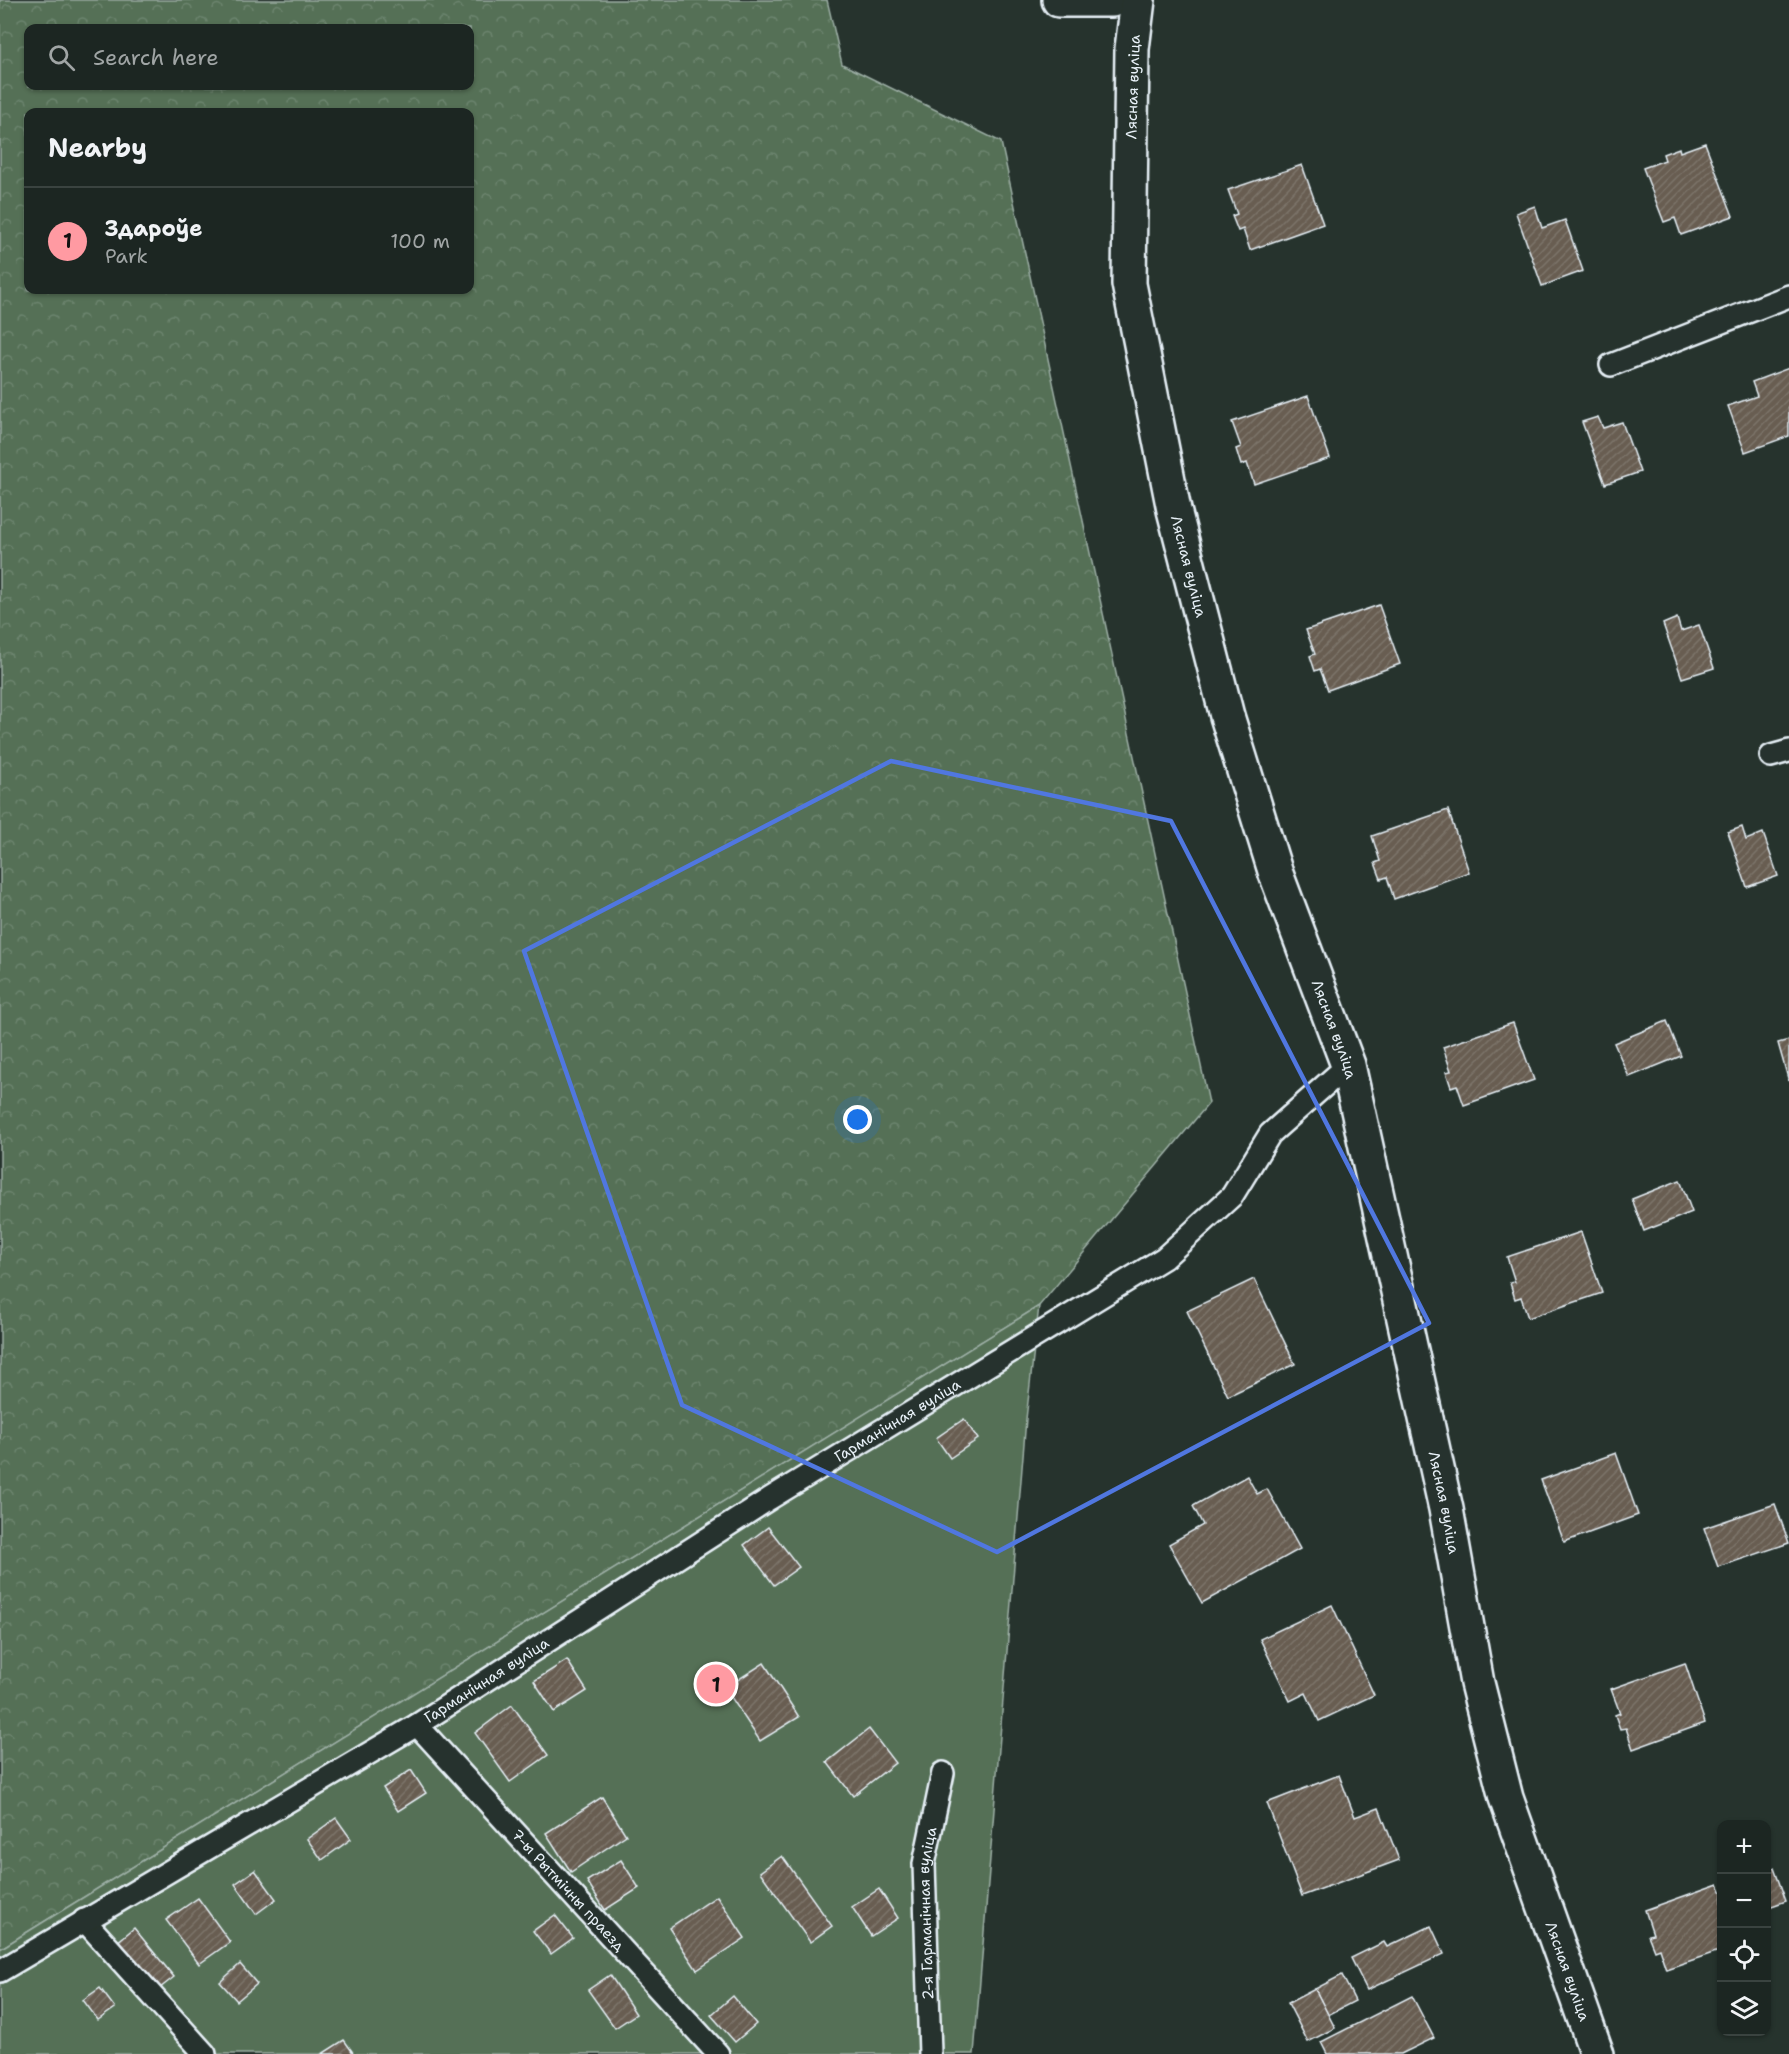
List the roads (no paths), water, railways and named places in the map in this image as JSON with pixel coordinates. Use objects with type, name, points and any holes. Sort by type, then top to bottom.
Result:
[{"type":"street","points":[[1059,0],[1112,0]]},
{"type":"street","name":"Лясная вуліца","points":[[1138,0],[1132,49],[1129,284],[1174,510],[1227,716],[1276,874],[1348,1065],[1446,1509],[1480,1695],[1506,1798],[1598,2054]]},
{"type":"lane","points":[[1611,365],[1789,296]]},
{"type":"lane","name":"Гарманічная вуліца","points":[[0,1971],[417,1725],[769,1499],[1164,1258],[1232,1196],[1270,1134],[1348,1065]]},
{"type":"lane","name":"7-ы Рытмічны праезд","points":[[417,1725],[718,2054]]},
{"type":"lane","name":"2-я Гарманічная вуліца","points":[[930,2054],[924,1864],[943,1773]]},
{"type":"lane","points":[[84,1920],[205,2054]]},
{"type":"place","name":"Здароўе","points":[[716,1684]]}]
